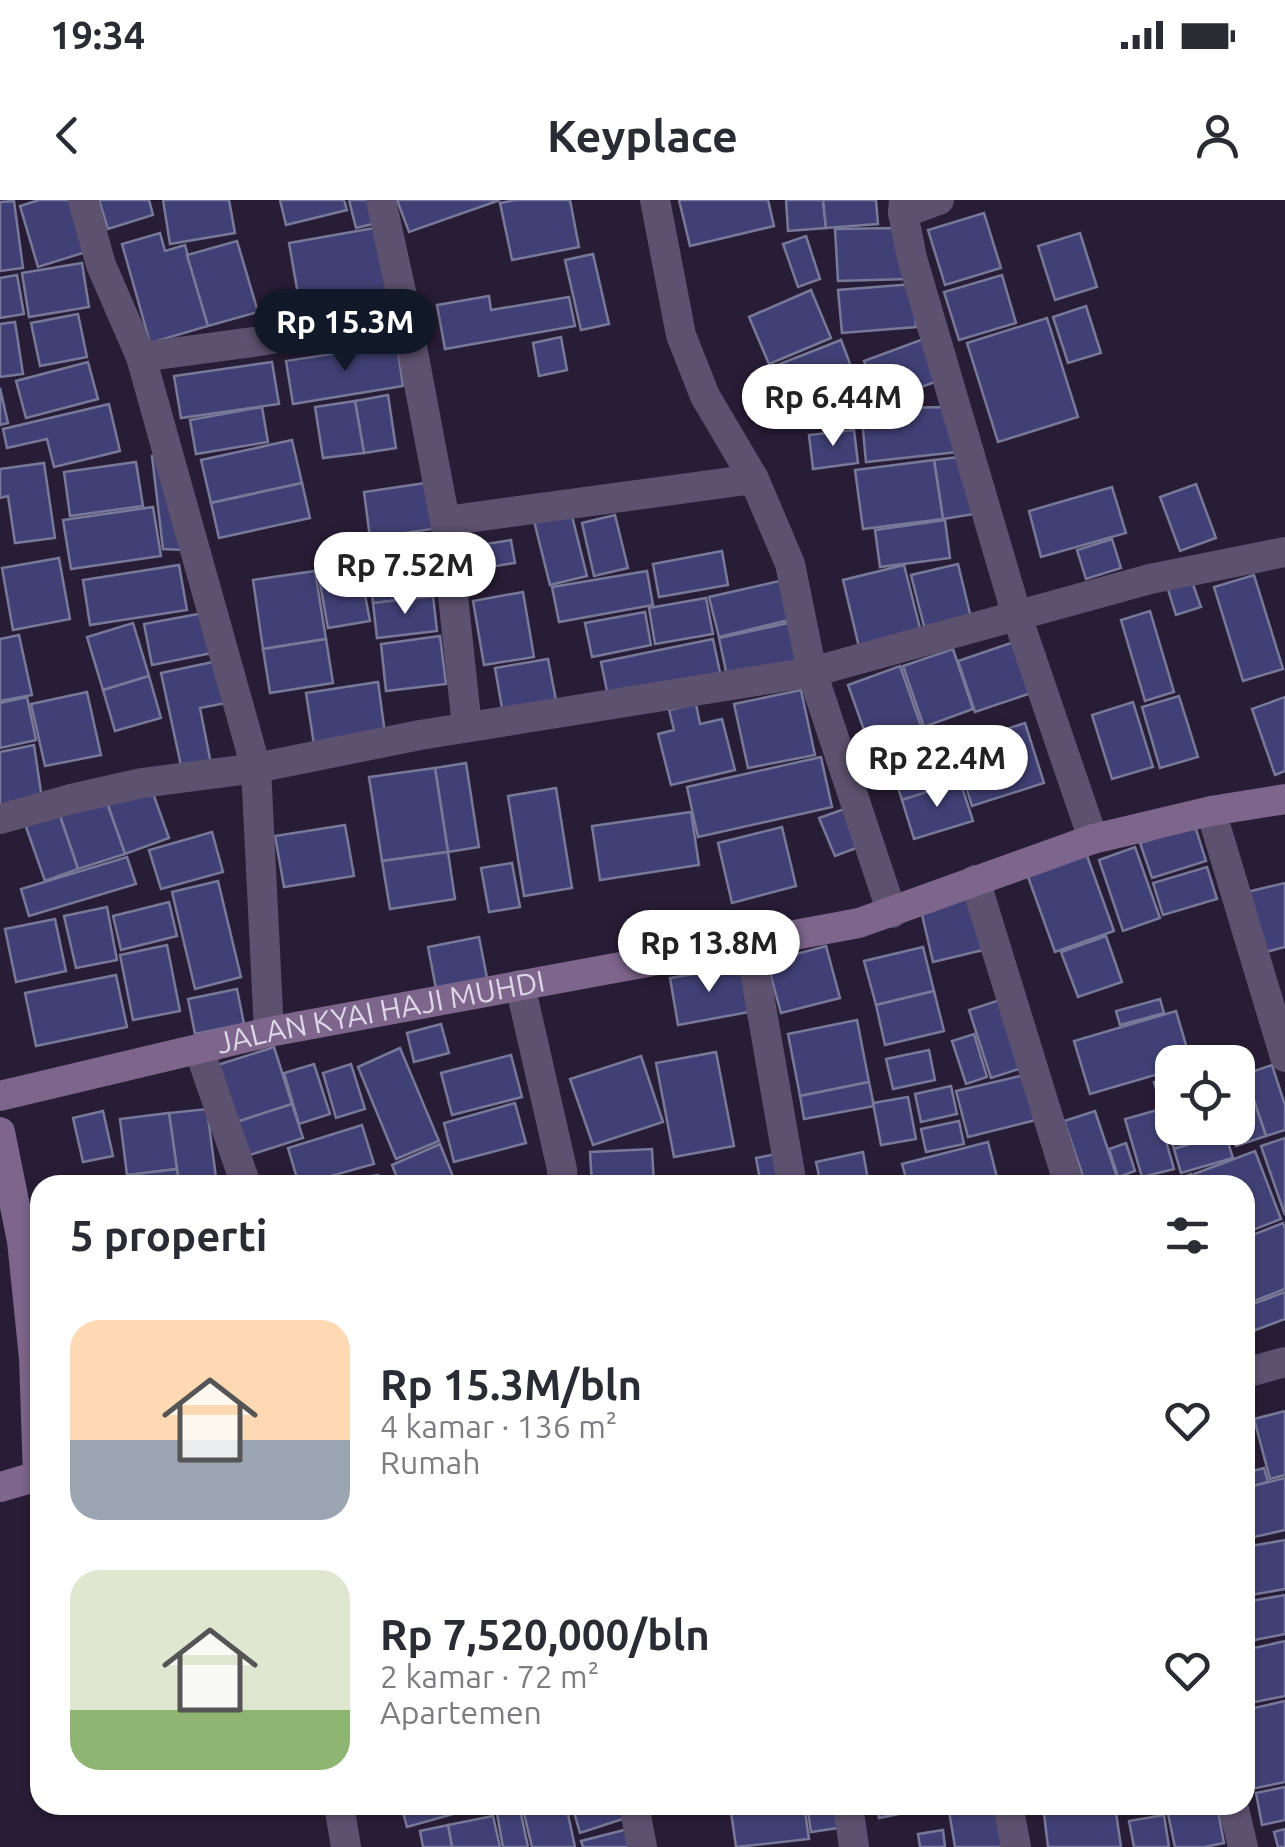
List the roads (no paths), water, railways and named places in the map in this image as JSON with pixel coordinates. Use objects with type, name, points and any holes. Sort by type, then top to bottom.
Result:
[{"type":"street","points":[[83,200],[101,264],[142,358],[256,768],[268,1032]]},
{"type":"street","points":[[382,200],[444,521],[467,728]]},
{"type":"street","points":[[655,200],[681,335],[704,396],[754,479],[790,564],[812,672],[892,913]]},
{"type":"street","points":[[939,200],[904,207],[912,258],[1016,616],[1093,839]]},
{"type":"street","points":[[142,358],[406,315]]},
{"type":"street","points":[[444,521],[754,479]]},
{"type":"street","points":[[0,819],[142,783],[256,768],[467,728],[812,672],[1150,579],[1285,552]]},
{"type":"street","name":"JALAN KYAI HAJI MUHDI","points":[[0,1096],[268,1032],[859,923],[1093,839],[1211,811],[1285,799]]},
{"type":"street","points":[[1211,811],[1285,1057]]},
{"type":"street","points":[[975,880],[1066,1175]]},
{"type":"street","points":[[750,944],[790,1175]]},
{"type":"street","points":[[520,986],[562,1175]]},
{"type":"street","points":[[199,1050],[243,1175]]},
{"type":"street","points":[[0,1132],[22,1241],[30,1319]]},
{"type":"street","points":[[1255,1370],[1285,1362]]},
{"type":"street","points":[[0,1486],[30,1478]]},
{"type":"street","points":[[340,1815],[346,1847]]},
{"type":"street","points":[[636,1815],[642,1847]]},
{"type":"street","points":[[849,1815],[854,1847]]},
{"type":"street","points":[[1010,1815],[1016,1847]]},
{"type":"street","points":[[1235,1815],[1243,1847]]}]
